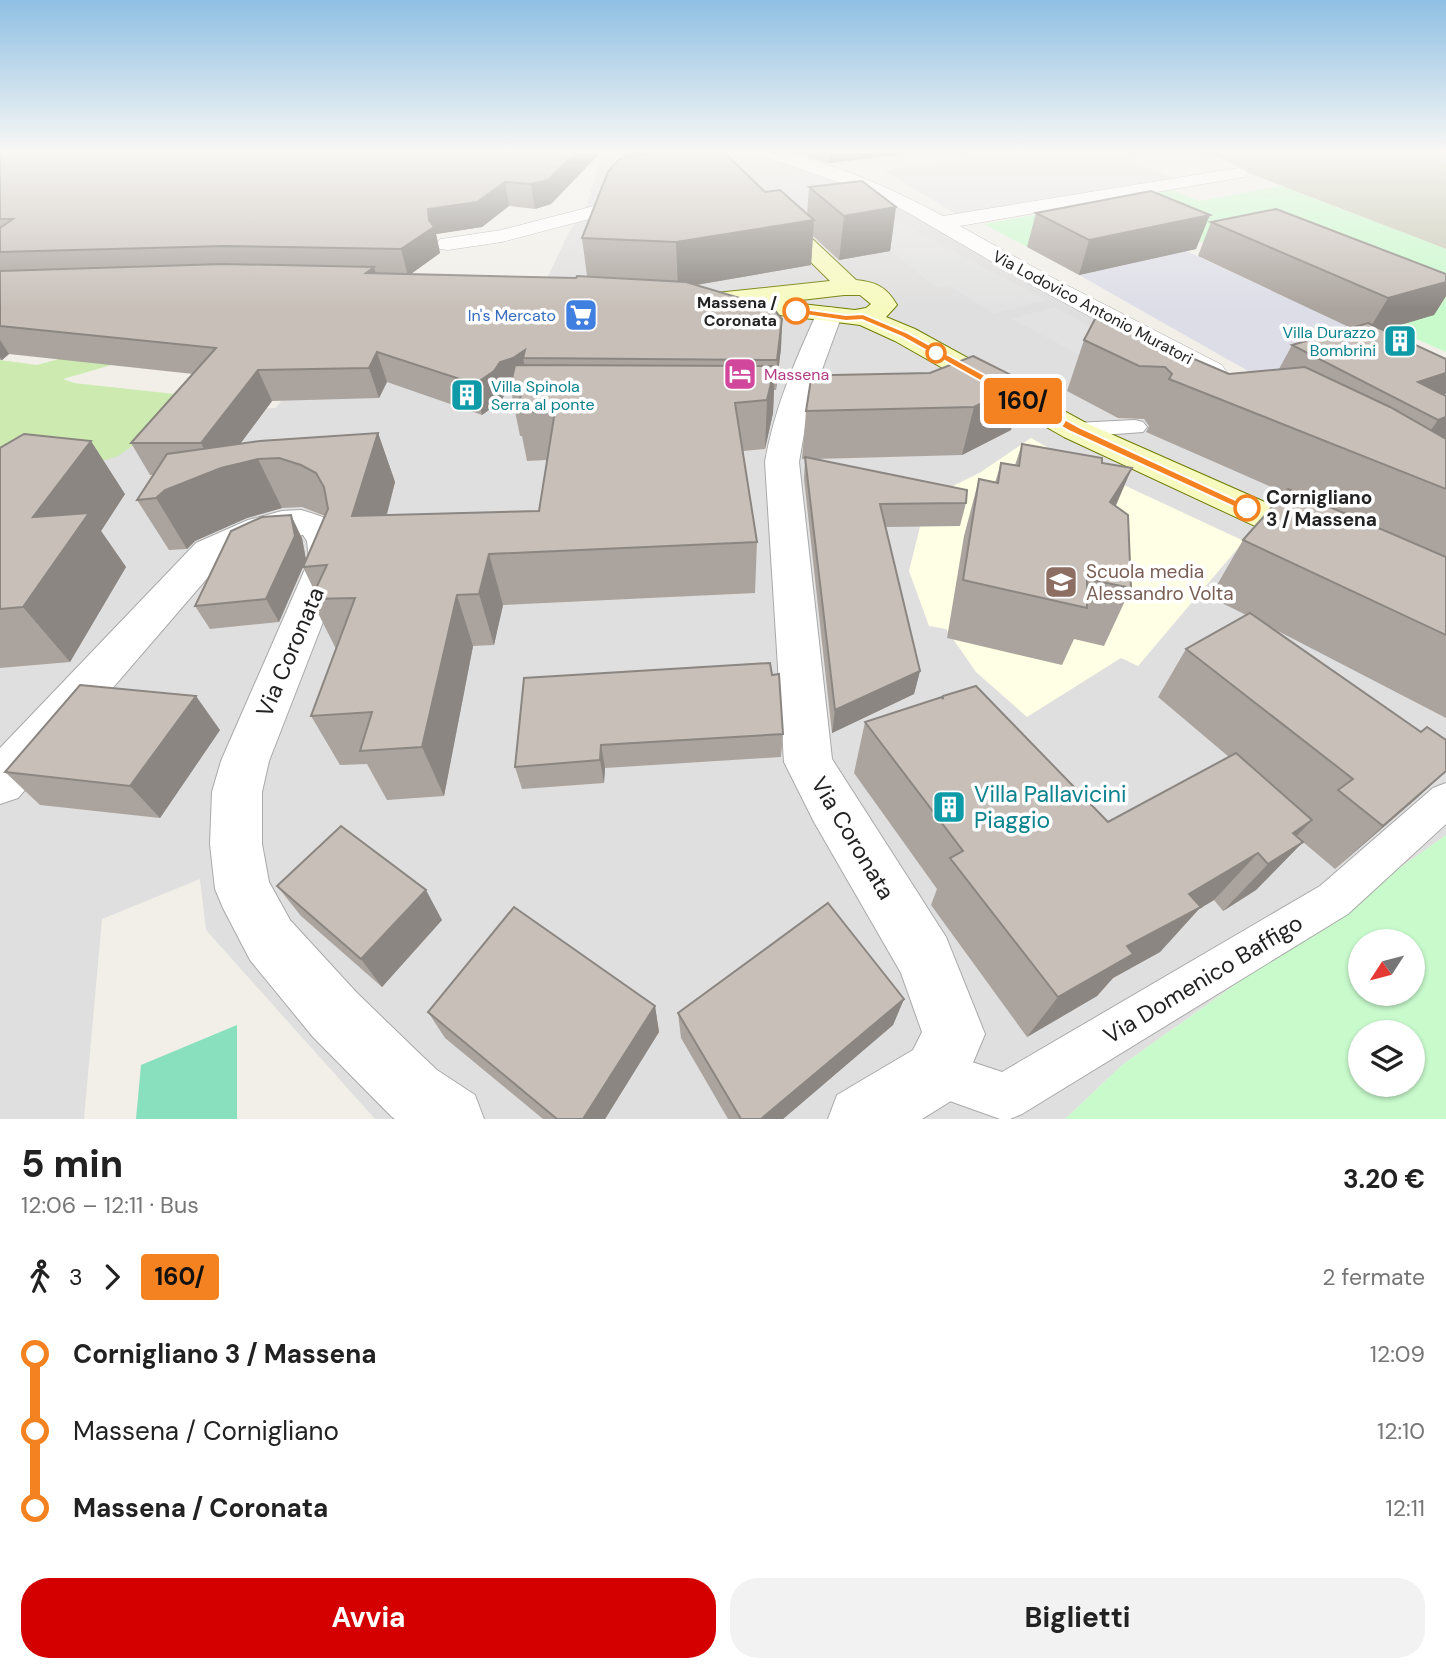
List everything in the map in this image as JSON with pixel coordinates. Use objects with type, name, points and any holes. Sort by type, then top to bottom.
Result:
[{"type":"main road","points":[[763,204],[849,286]]},
{"type":"main road","points":[[824,303],[827,266]]},
{"type":"main road","points":[[728,304],[768,294],[824,303],[846,318],[872,314],[884,305],[882,298],[863,288],[849,286],[832,287],[824,303]]},
{"type":"main road","points":[[689,300],[728,304],[824,303]]},
{"type":"main road","points":[[872,314],[982,380],[1075,429],[1345,552]]},
{"type":"street","points":[[449,244],[478,241],[596,212],[608,204]]},
{"type":"street","name":"Via Lodovico Antonio Muratori","points":[[905,204],[1045,283],[1235,383]]},
{"type":"street","points":[[941,223],[1053,204]]},
{"type":"street","name":"Via Coronata","points":[[824,303],[784,441],[782,462],[808,762],[925,958],[954,1034],[936,1073]]},
{"type":"street","points":[[949,395],[982,380]]},
{"type":"street","points":[[1075,429],[1135,427]]},
{"type":"street","name":"Via Coronata","points":[[0,782],[209,552],[238,535],[270,525],[298,522],[315,527],[324,536],[329,548],[328,560],[245,761],[237,792],[236,844],[243,889],[270,940],[335,1015],[414,1093],[451,1119]]},
{"type":"street","name":"Via Domenico Baffigo","points":[[936,1073],[1005,1097],[1334,900],[1446,800]]},
{"type":"street","points":[[862,1119],[936,1073]]},
{"type":"shaded area","points":[[898,204],[1446,503],[1446,835],[1122,1065],[1065,1119],[375,1119],[206,930],[200,879],[102,919],[84,1119],[0,1119],[0,474],[136,442],[198,410],[276,408],[315,353],[542,289],[568,234],[587,205]]},
{"type":"shaded area","points":[[940,204],[1015,204],[956,214]]},
{"type":"shaded area","points":[[1330,204],[1446,204],[1446,249]]},
{"type":"shaded area","points":[[857,223],[901,223],[1046,300],[993,314],[949,286],[937,288]]},
{"type":"shaded area","points":[[1186,251],[1393,347],[1271,384],[1079,275]]},
{"type":"shaded area","points":[[1055,307],[1097,331],[1202,418],[1011,319]]},
{"type":"shaded area","name":"Scuola media Alessandro Volta","points":[[1031,438],[1068,459],[1244,541],[1138,666],[1121,658],[1027,717],[976,672],[946,629],[929,626],[909,571],[927,499],[981,472]]},
{"type":"green space","points":[[1093,204],[1329,204],[1446,249],[1446,352],[1391,328],[1433,314],[1222,251],[1183,234],[1027,247],[984,224]]},
{"type":"green space","points":[[288,297],[344,298],[63,379],[74,383],[202,397],[118,456],[91,465],[0,474],[0,360],[37,365]]},
{"type":"green space","points":[[1446,835],[1446,1119],[1065,1119],[1122,1065]]},
{"type":"green space","points":[[237,1025],[237,1119],[136,1119],[141,1065]]},
{"type":"building","points":[[0,204],[461,204],[428,209],[429,220],[434,227],[401,249],[224,246],[0,252],[0,228],[13,219],[0,219]]},
{"type":"building","points":[[595,204],[796,204],[814,220],[676,242],[582,238]]},
{"type":"building","points":[[830,204],[892,204],[896,207],[844,216]]},
{"type":"building","points":[[1082,204],[1183,204],[1210,215],[1089,240],[1036,213]]},
{"type":"building","points":[[1276,209],[1446,274],[1446,282],[1388,298],[1211,222]]},
{"type":"building","points":[[223,264],[374,267],[366,273],[577,276],[686,282],[773,308],[782,319],[777,360],[523,358],[525,350],[500,362],[494,371],[475,384],[377,352],[369,368],[258,370],[201,443],[131,443],[216,348],[0,326],[0,271]]},
{"type":"building","points":[[1096,317],[1229,374],[1305,367],[1390,407],[1446,439],[1446,489],[1169,379],[1172,374],[1165,367],[1139,366],[1084,340]]},
{"type":"building","points":[[1368,323],[1446,359],[1446,373],[1418,382],[1446,396],[1446,417],[1438,420],[1292,345]]},
{"type":"building","points":[[973,356],[1025,382],[974,407],[806,411],[811,379],[833,375],[930,373]]},
{"type":"building","points":[[515,365],[775,366],[767,400],[735,403],[757,542],[489,554],[479,594],[457,595],[422,747],[360,751],[372,712],[311,716],[355,598],[311,599],[327,565],[303,567],[328,509],[324,487],[316,473],[279,458],[258,459],[221,468],[165,490],[156,498],[137,500],[167,454],[260,441],[378,433],[352,516],[539,511],[555,411],[518,412],[522,387],[510,388]]},
{"type":"building","points":[[24,434],[91,441],[33,517],[89,513],[23,607],[0,609],[0,448]]},
{"type":"building","points":[[1022,444],[1102,458],[1102,463],[1132,468],[1110,502],[1128,515],[1131,588],[1087,579],[1087,608],[963,580],[979,479],[998,483],[1001,463],[1019,466]]},
{"type":"building","points":[[805,457],[967,490],[966,503],[880,504],[920,671],[835,710]]},
{"type":"building","points":[[1288,489],[1446,557],[1446,635],[1243,540]]},
{"type":"building","points":[[291,515],[295,536],[266,599],[195,606],[231,531],[262,517]]},
{"type":"building","points":[[1250,613],[1421,732],[1427,727],[1446,740],[1446,771],[1383,826],[1338,790],[1353,779],[1186,649]]},
{"type":"building","points":[[770,663],[772,675],[779,674],[783,734],[601,745],[600,760],[515,767],[524,678]]},
{"type":"building","points":[[80,685],[196,696],[130,786],[5,772]]},
{"type":"building","points":[[976,686],[1108,822],[1236,753],[1312,820],[1293,833],[1303,842],[1268,864],[1258,853],[1189,894],[1201,907],[1127,946],[1133,954],[1058,997],[950,858],[963,851],[865,722],[942,697],[943,699],[943,696]]},
{"type":"building","points":[[341,826],[426,890],[361,959],[277,886]]},
{"type":"building","points":[[828,903],[904,999],[761,1119],[741,1119],[678,1013]]},
{"type":"building","points":[[514,907],[655,1006],[583,1119],[557,1119],[428,1012]]},
{"type":"bus line","name":"160/","points":[[796,311],[846,318],[863,317],[905,335],[982,380],[1075,429],[1247,508]]},
{"type":"place","name":"Massena / Coronata","points":[[796,311]]},
{"type":"place","name":"In's Mercato","points":[[581,315]]},
{"type":"place","name":"Villa Durazzo Bombrini","points":[[1400,341]]},
{"type":"place","name":"Massena","points":[[740,374]]},
{"type":"place","name":"Villa Spinola Serra al ponte","points":[[467,395]]},
{"type":"place","name":"Cornigliano 3 / Massena","points":[[1247,508]]},
{"type":"place","name":"Scuola media Alessandro Volta","points":[[1061,582]]},
{"type":"place","name":"Villa Pallavicini Piaggio","points":[[949,807]]}]
